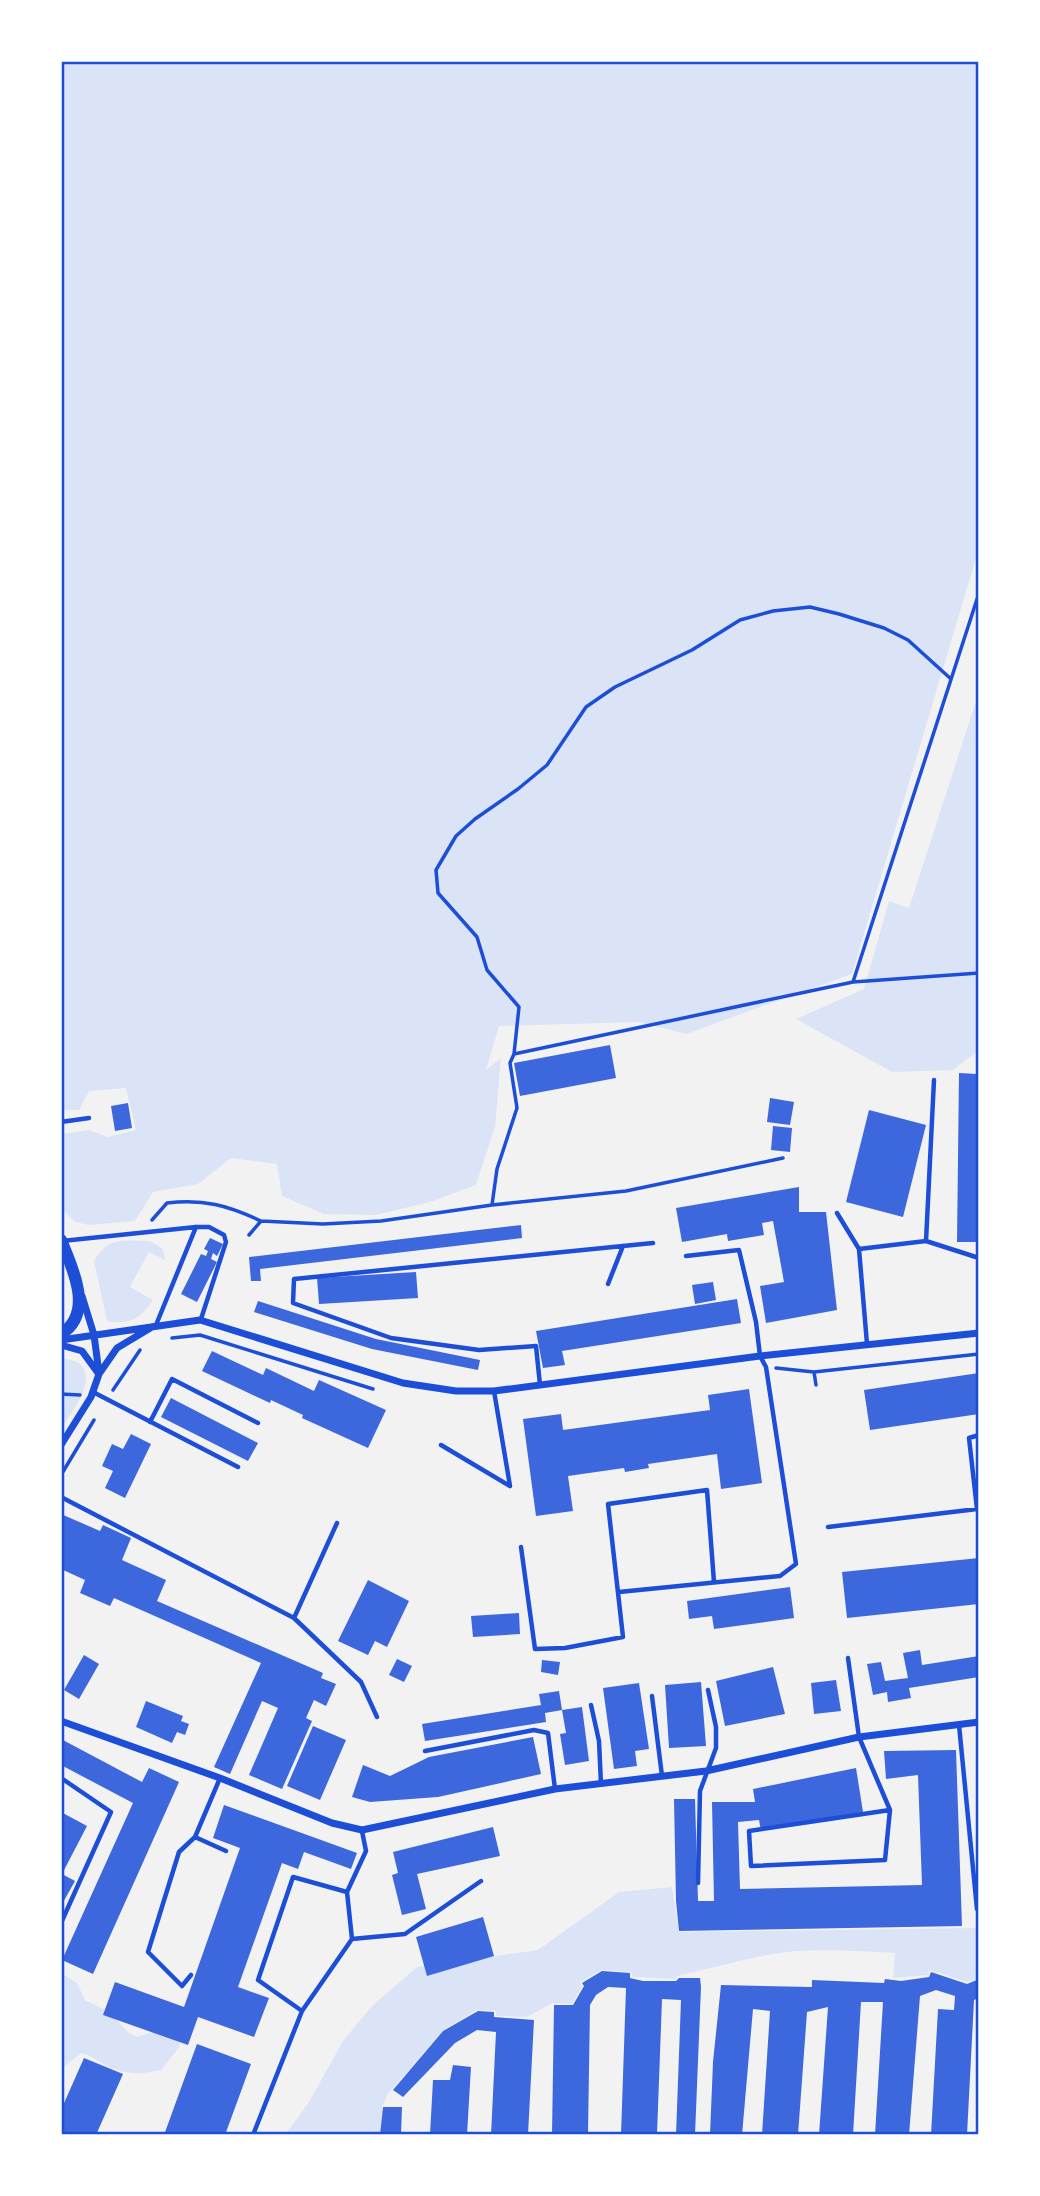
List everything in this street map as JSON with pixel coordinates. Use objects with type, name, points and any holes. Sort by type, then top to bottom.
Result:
[{"type":"main road","points":[[61,1334],[67,1330],[77,1311],[80,1290],[62,1241]]},
{"type":"main road","points":[[61,1256],[72,1267]]},
{"type":"street","points":[[80,1290],[94,1335],[99,1374]]},
{"type":"street","points":[[61,1340],[200,1320],[403,1382],[456,1391],[494,1391],[760,1356],[979,1333]]},
{"type":"street","points":[[61,1445],[93,1392],[99,1374],[117,1348],[156,1325]]},
{"type":"street","points":[[61,1345],[82,1351],[99,1374]]},
{"type":"street","points":[[61,1721],[220,1778],[332,1823],[362,1830],[555,1790],[706,1771],[859,1737],[979,1722]]},
{"type":"lane","points":[[926,1241],[934,1080]]},
{"type":"lane","points":[[61,1122],[89,1118]]},
{"type":"lane","points":[[837,1213],[859,1249],[867,1345]]},
{"type":"lane","points":[[156,1325],[196,1227]]},
{"type":"lane","points":[[62,1241],[147,1230],[196,1227],[209,1227],[224,1235],[226,1242],[200,1320]]},
{"type":"lane","points":[[859,1249],[926,1241],[979,1258]]},
{"type":"lane","points":[[540,1385],[536,1346],[479,1350],[391,1338],[293,1303],[294,1279],[653,1243]]},
{"type":"lane","points":[[608,1284],[623,1246]]},
{"type":"lane","points":[[619,1592],[780,1576],[796,1564],[766,1367],[760,1356],[756,1322],[740,1250],[686,1256]]},
{"type":"lane","points":[[150,1422],[172,1379],[258,1423]]},
{"type":"lane","points":[[441,1445],[510,1486],[494,1391]]},
{"type":"lane","points":[[93,1392],[237,1467]]},
{"type":"lane","points":[[828,1527],[977,1509],[969,1438],[979,1436]]},
{"type":"lane","points":[[521,1547],[535,1649],[565,1648],[623,1637],[608,1504],[707,1490],[714,1582]]},
{"type":"lane","points":[[61,1497],[294,1618],[361,1682],[377,1717]]},
{"type":"lane","points":[[294,1618],[337,1523]]},
{"type":"lane","points":[[848,1658],[859,1737],[890,1810],[885,1860],[751,1866],[749,1831],[890,1810]]},
{"type":"lane","points":[[698,1883],[700,1791],[716,1748],[716,1727],[708,1690]]},
{"type":"lane","points":[[652,1696],[662,1777]]},
{"type":"lane","points":[[591,1705],[599,1741],[601,1784]]},
{"type":"lane","points":[[959,1724],[977,1909]]},
{"type":"lane","points":[[425,1751],[534,1730],[548,1733],[555,1790]]},
{"type":"lane","points":[[61,1778],[111,1812],[61,1923]]},
{"type":"lane","points":[[191,1975],[181,1986],[148,1952],[179,1852],[195,1837],[220,1778]]},
{"type":"lane","points":[[253,2135],[302,2011],[352,1939],[347,1892],[366,1851],[362,1830]]},
{"type":"lane","points":[[195,1837],[226,1851]]},
{"type":"lane","points":[[302,2011],[258,1980],[293,1877],[347,1892]]},
{"type":"lane","points":[[352,1939],[405,1934],[481,1881]]},
{"type":"path","points":[[853,982],[979,593]]},
{"type":"path","points":[[492,1205],[497,1169],[517,1108],[509,1063],[514,1054],[519,1007],[487,970],[477,937],[438,893],[436,870],[456,836],[475,818],[518,789],[547,765],[586,707],[615,687],[692,650],[740,620],[773,611],[810,607],[873,625],[908,640],[951,679]]},
{"type":"path","points":[[514,1054],[853,982],[979,974]]},
{"type":"path","points":[[147,1230],[167,1203],[193,1200],[231,1207],[261,1221],[323,1224],[381,1221],[492,1205],[626,1191],[783,1158]]},
{"type":"path","points":[[249,1235],[261,1221]]},
{"type":"path","points":[[814,1371],[816,1385]]},
{"type":"shaded area","points":[[61,61],[979,61],[979,548],[852,974],[686,1034],[639,1022],[499,1026],[486,1070],[501,1058],[495,1127],[476,1185],[430,1202],[375,1215],[324,1214],[282,1196],[277,1164],[231,1158],[198,1184],[153,1192],[135,1221],[89,1225],[75,1222],[63,1210],[61,1134],[89,1130],[108,1137],[136,1130],[126,1088],[89,1091],[79,1110],[61,1110]]},
{"type":"shaded area","points":[[979,692],[979,1050],[953,1070],[892,1072],[796,1019],[864,989],[889,901],[909,908]]},
{"type":"shaded area","points":[[150,1241],[163,1249],[165,1260],[149,1252],[130,1287],[153,1300],[144,1312],[134,1319],[122,1322],[107,1321],[94,1261],[105,1247],[111,1244]]},
{"type":"shaded area","points":[[61,1360],[79,1363],[85,1370],[86,1379],[79,1401],[61,1429]]},
{"type":"shaded area","points":[[672,1887],[679,1932],[979,1928],[979,1978],[967,1982],[930,1970],[928,1975],[893,1978],[895,1953],[833,1950],[766,1955],[678,1976],[675,1979],[632,1977],[631,1972],[602,1970],[580,1982],[582,1986],[572,2004],[553,2003],[527,2017],[496,2016],[496,2011],[477,2010],[443,2030],[388,2094],[382,2107],[380,2133],[285,2135],[309,2102],[343,2041],[372,2006],[417,1967],[538,1950],[619,1892]]},
{"type":"shaded area","points":[[61,1973],[77,1983],[85,2000],[109,2012],[128,2032],[137,2037],[161,2029],[177,2037],[180,2046],[161,2070],[124,2072],[81,2053],[61,2069]]},
{"type":"building","points":[[610,1045],[616,1078],[520,1096],[514,1063]]},
{"type":"building","points":[[959,1073],[977,1074],[979,1242],[957,1242]]},
{"type":"building","points":[[770,1098],[794,1102],[790,1125],[767,1122]]},
{"type":"building","points":[[128,1103],[132,1128],[115,1131],[111,1106]]},
{"type":"building","points":[[869,1110],[926,1125],[903,1217],[846,1202]]},
{"type":"building","points":[[773,1126],[792,1128],[790,1152],[771,1150]]},
{"type":"building","points":[[799,1187],[799,1212],[826,1212],[837,1310],[766,1323],[760,1286],[784,1282],[773,1221],[762,1223],[764,1235],[728,1241],[727,1234],[682,1242],[676,1208]]},
{"type":"building","points":[[521,1225],[522,1238],[260,1269],[261,1281],[251,1281],[249,1257]]},
{"type":"building","points":[[210,1238],[223,1244],[217,1256],[213,1253],[211,1259],[217,1262],[197,1302],[181,1294],[201,1254],[206,1256],[208,1251],[204,1249]]},
{"type":"building","points":[[416,1272],[418,1298],[319,1304],[317,1278]]},
{"type":"building","points":[[713,1282],[716,1300],[695,1304],[692,1285]]},
{"type":"building","points":[[737,1299],[741,1323],[562,1351],[565,1365],[543,1368],[536,1331]]},
{"type":"building","points":[[258,1301],[376,1339],[480,1360],[478,1370],[372,1349],[254,1312]]},
{"type":"building","points":[[212,1351],[263,1375],[266,1368],[314,1391],[319,1380],[386,1410],[368,1448],[302,1418],[303,1415],[271,1400],[270,1403],[202,1371]]},
{"type":"building","points":[[979,1373],[979,1414],[870,1430],[864,1390]]},
{"type":"building","points":[[749,1389],[762,1483],[721,1489],[717,1454],[648,1464],[649,1468],[625,1472],[624,1468],[568,1476],[573,1511],[536,1516],[523,1419],[561,1414],[563,1430],[710,1410],[708,1395]]},
{"type":"building","points":[[171,1398],[258,1443],[248,1461],[161,1417]]},
{"type":"building","points":[[131,1434],[151,1444],[125,1498],[105,1488],[113,1471],[102,1466],[112,1444],[123,1449]]},
{"type":"building","points":[[61,1514],[100,1531],[103,1525],[131,1538],[122,1560],[166,1580],[157,1601],[323,1673],[321,1678],[336,1684],[326,1706],[314,1700],[306,1718],[312,1721],[282,1789],[249,1775],[278,1708],[262,1701],[230,1774],[214,1767],[261,1663],[114,1598],[110,1606],[80,1593],[85,1580],[61,1569]]},
{"type":"building","points":[[979,1558],[979,1604],[847,1618],[842,1572]]},
{"type":"building","points":[[368,1580],[409,1601],[387,1647],[375,1641],[368,1655],[338,1641]]},
{"type":"building","points":[[790,1587],[794,1618],[714,1629],[712,1616],[689,1619],[687,1601]]},
{"type":"building","points":[[519,1613],[520,1634],[473,1637],[471,1616]]},
{"type":"building","points":[[920,1650],[922,1665],[979,1656],[979,1677],[909,1688],[911,1698],[888,1702],[887,1692],[873,1695],[867,1664],[881,1662],[885,1681],[908,1678],[903,1653]]},
{"type":"building","points":[[84,1655],[99,1664],[79,1699],[64,1690]]},
{"type":"building","points":[[397,1659],[412,1666],[404,1682],[389,1675]]},
{"type":"building","points":[[542,1660],[560,1662],[558,1675],[541,1672]]},
{"type":"building","points":[[773,1667],[785,1714],[725,1726],[716,1681]]},
{"type":"building","points":[[836,1680],[841,1711],[814,1714],[811,1683]]},
{"type":"building","points":[[701,1682],[706,1746],[669,1748],[665,1685]]},
{"type":"building","points":[[639,1683],[649,1749],[635,1751],[637,1766],[614,1769],[603,1688]]},
{"type":"building","points":[[559,1691],[562,1710],[545,1713],[546,1722],[425,1741],[422,1724],[541,1705],[539,1694]]},
{"type":"building","points":[[146,1701],[183,1716],[181,1721],[189,1724],[185,1735],[177,1732],[172,1743],[136,1727]]},
{"type":"building","points":[[582,1707],[589,1761],[565,1765],[560,1734],[566,1733],[562,1710]]},
{"type":"building","points":[[313,1726],[346,1740],[320,1800],[287,1786]]},
{"type":"building","points":[[533,1737],[541,1774],[438,1797],[370,1802],[352,1797],[363,1765],[390,1776],[429,1757]]},
{"type":"building","points":[[61,1739],[142,1782],[149,1768],[179,1782],[93,1974],[62,1960],[133,1803],[61,1765]]},
{"type":"building","points":[[956,1750],[962,1926],[679,1931],[674,1799],[695,1799],[698,1901],[714,1901],[712,1802],[755,1802],[753,1789],[856,1768],[863,1812],[761,1831],[759,1820],[738,1822],[740,1889],[922,1885],[918,1775],[886,1779],[884,1751]]},
{"type":"building","points":[[224,1805],[357,1853],[351,1869],[304,1852],[298,1869],[282,1863],[238,1987],[269,1998],[254,2037],[198,2017],[188,2045],[103,2015],[115,1982],[184,2007],[240,1848],[213,1838]]},
{"type":"building","points":[[61,1812],[87,1826],[62,1874],[75,1881],[61,1906]]},
{"type":"building","points":[[493,1827],[500,1856],[417,1874],[426,1909],[402,1915],[392,1875],[398,1873],[393,1852]]},
{"type":"building","points":[[483,1917],[494,1956],[427,1976],[416,1937]]},
{"type":"building","points":[[602,1971],[630,1973],[630,1978],[643,1981],[700,1978],[695,2135],[676,2135],[681,2000],[662,1999],[657,2135],[621,2135],[626,1988],[608,1987],[596,1995],[590,2005],[588,2135],[552,2135],[554,2005],[573,2005],[584,1986],[582,1983]]},
{"type":"building","points":[[931,1972],[967,1984],[979,1979],[979,1998],[974,2000],[967,2135],[931,2135],[938,2009],[954,2010],[955,1996],[936,1990],[920,1996],[909,2135],[875,2135],[883,2002],[861,2002],[853,2135],[819,2135],[828,2007],[807,2012],[798,2135],[762,2135],[770,2011],[753,2009],[742,2135],[710,2135],[713,2062],[721,1985],[812,1987],[812,1980],[884,1983],[885,1979],[901,1981],[929,1977]]},
{"type":"building","points":[[478,2011],[494,2012],[494,2017],[534,2020],[528,2135],[491,2135],[496,2032],[477,2030],[455,2043],[403,2097],[393,2090],[443,2031]]},
{"type":"building","points":[[197,2044],[251,2064],[225,2135],[164,2135]]},
{"type":"building","points":[[84,2058],[123,2074],[96,2135],[61,2135],[61,2110]]},
{"type":"building","points":[[453,2065],[471,2067],[467,2135],[430,2135],[433,2080],[450,2080]]},
{"type":"building","points":[[383,2107],[402,2107],[401,2135],[380,2135]]}]
